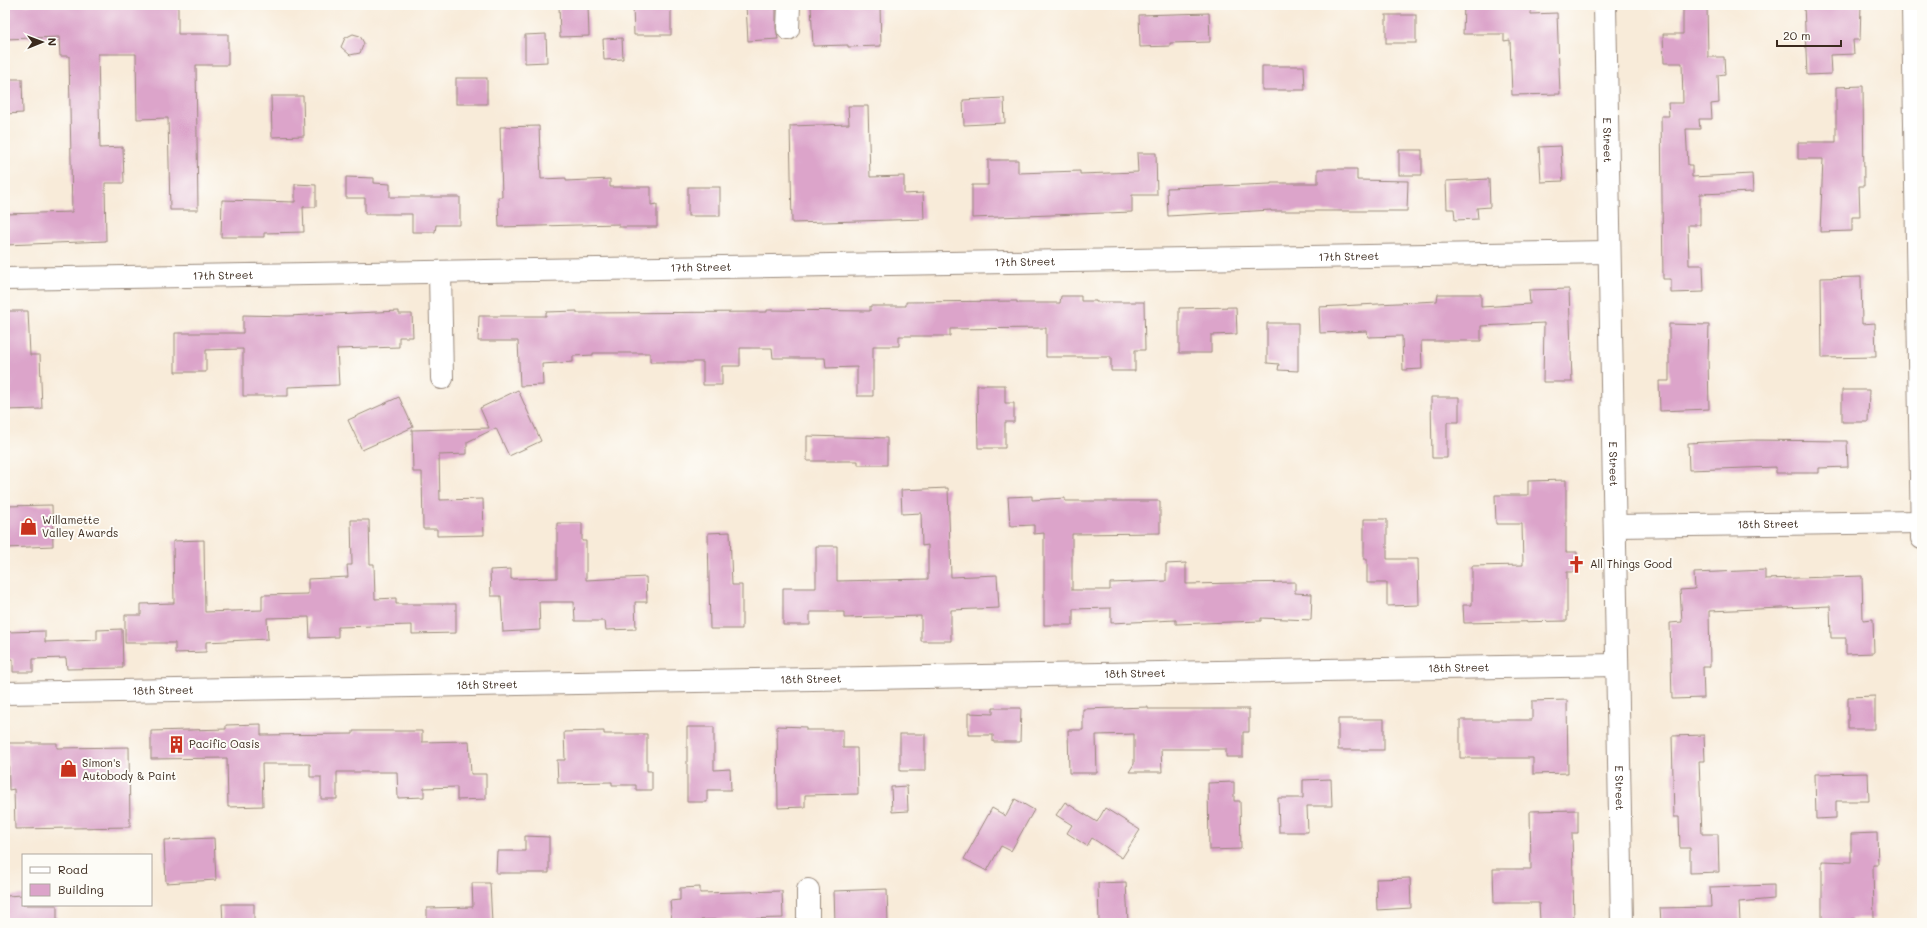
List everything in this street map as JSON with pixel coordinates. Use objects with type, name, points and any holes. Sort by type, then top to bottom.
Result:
[{"type":"street","points":[[788,29],[789,5]]},
{"type":"street","name":"E Street","points":[[1605,5],[1622,923]]},
{"type":"street","points":[[1913,5],[1922,538]]},
{"type":"street","name":"17th Street","points":[[5,279],[1610,252]]},
{"type":"street","points":[[440,272],[442,378]]},
{"type":"street","name":"18th Street","points":[[1615,526],[1922,522]]},
{"type":"street","name":"18th Street","points":[[5,693],[1617,665]]},
{"type":"street","points":[[808,890],[808,923]]},
{"type":"building","points":[[5,5],[178,5],[178,34],[228,34],[228,65],[196,65],[198,210],[170,210],[168,118],[137,119],[136,54],[98,54],[100,148],[123,147],[124,183],[105,183],[106,241],[5,245],[5,214],[72,212],[69,56],[60,56],[59,37],[5,39]]},
{"type":"building","points":[[559,5],[588,5],[589,36],[560,37]]},
{"type":"building","points":[[633,5],[671,5],[671,35],[634,35]]},
{"type":"building","points":[[746,5],[776,5],[776,28],[778,39],[748,41]]},
{"type":"building","points":[[811,5],[880,5],[881,46],[813,46]]},
{"type":"building","points":[[1464,5],[1531,5],[1531,14],[1557,13],[1560,94],[1512,95],[1510,40],[1504,41],[1504,34],[1463,34]]},
{"type":"building","points":[[1683,5],[1707,5],[1708,57],[1724,57],[1725,74],[1718,75],[1719,103],[1711,104],[1712,119],[1699,119],[1700,129],[1686,129],[1688,165],[1692,165],[1692,177],[1752,174],[1753,192],[1700,194],[1700,225],[1688,225],[1689,265],[1703,265],[1704,292],[1671,293],[1671,279],[1663,279],[1661,116],[1669,116],[1668,103],[1683,103],[1682,63],[1664,63],[1663,34],[1683,34]]},
{"type":"building","points":[[1804,5],[1861,5],[1860,40],[1853,40],[1854,54],[1830,55],[1831,74],[1807,75]]},
{"type":"building","points":[[1209,13],[1210,42],[1170,43],[1170,46],[1140,47],[1139,15]]},
{"type":"building","points":[[1386,15],[1416,15],[1416,43],[1386,43]]},
{"type":"building","points":[[353,34],[360,36],[364,43],[360,53],[350,55],[341,47],[345,38]]},
{"type":"building","points":[[546,34],[547,62],[525,63],[525,35]]},
{"type":"building","points":[[622,38],[623,59],[604,60],[603,39]]},
{"type":"building","points":[[1262,66],[1304,66],[1305,90],[1262,90]]},
{"type":"building","points":[[456,78],[487,78],[487,104],[456,104]]},
{"type":"building","points":[[5,79],[22,79],[23,113],[5,114]]},
{"type":"building","points":[[1863,86],[1864,186],[1859,186],[1860,217],[1852,217],[1852,231],[1820,232],[1823,159],[1798,159],[1798,142],[1836,142],[1836,87]]},
{"type":"building","points":[[271,96],[303,96],[304,136],[272,137]]},
{"type":"building","points":[[1004,98],[1005,123],[964,125],[963,100]]},
{"type":"building","points":[[848,106],[868,106],[870,177],[904,176],[904,194],[923,193],[924,219],[792,223],[790,126],[849,124]]},
{"type":"building","points":[[539,126],[541,179],[566,178],[566,181],[610,179],[610,187],[651,187],[651,205],[657,204],[657,227],[619,227],[619,224],[499,227],[498,197],[502,197],[500,127]]},
{"type":"building","points":[[1561,146],[1563,181],[1541,182],[1539,147]]},
{"type":"building","points":[[1399,150],[1422,150],[1422,175],[1399,175]]},
{"type":"building","points":[[1137,153],[1156,153],[1157,195],[1132,195],[1132,212],[972,218],[972,185],[988,185],[988,160],[1018,160],[1018,173],[1080,171],[1080,174],[1138,172]]},
{"type":"building","points":[[1318,169],[1357,169],[1357,180],[1408,181],[1407,211],[1271,210],[1168,216],[1167,188],[1271,183],[1318,183]]},
{"type":"building","points":[[346,177],[374,178],[374,183],[390,184],[390,197],[460,197],[460,225],[436,225],[435,232],[412,232],[412,214],[365,214],[365,198],[346,198]]},
{"type":"building","points":[[1489,179],[1490,207],[1477,208],[1478,219],[1455,220],[1454,209],[1447,209],[1446,181]]},
{"type":"building","points":[[295,184],[316,185],[316,207],[303,207],[304,232],[264,233],[264,237],[221,237],[222,200],[295,202]]},
{"type":"building","points":[[688,187],[720,187],[720,216],[688,216]]},
{"type":"building","points":[[1861,277],[1862,324],[1875,323],[1876,357],[1822,358],[1821,278]]},
{"type":"building","points":[[1569,289],[1572,382],[1543,382],[1544,323],[1481,326],[1481,341],[1421,341],[1422,369],[1403,370],[1402,336],[1368,337],[1367,331],[1320,333],[1319,307],[1437,301],[1438,294],[1481,294],[1481,307],[1530,304],[1529,290]]},
{"type":"building","points":[[1061,296],[1081,296],[1081,301],[1144,302],[1145,350],[1135,350],[1135,371],[1111,371],[1111,357],[1046,357],[1046,328],[950,329],[950,336],[899,336],[899,346],[873,346],[873,396],[857,396],[857,367],[826,368],[825,358],[773,358],[772,348],[740,348],[740,366],[722,366],[722,385],[703,385],[703,362],[650,362],[650,353],[593,353],[593,355],[573,356],[573,362],[542,364],[543,385],[520,386],[518,341],[478,341],[479,316],[546,316],[546,312],[577,311],[577,313],[767,312],[767,310],[870,311],[870,306],[906,306],[906,302],[1017,301],[1017,303],[1060,303]]},
{"type":"building","points":[[1236,307],[1237,334],[1211,335],[1211,353],[1179,353],[1179,308]]},
{"type":"building","points":[[5,311],[28,311],[30,355],[40,355],[42,409],[5,410]]},
{"type":"building","points":[[399,311],[399,314],[412,314],[413,337],[399,337],[399,347],[337,349],[339,385],[288,387],[288,396],[243,396],[243,349],[206,350],[206,372],[175,372],[175,333],[243,333],[243,315],[288,316]]},
{"type":"building","points":[[1267,323],[1298,323],[1298,371],[1278,370],[1279,364],[1267,363]]},
{"type":"building","points":[[1669,324],[1709,325],[1709,409],[1660,411],[1659,381],[1669,381]]},
{"type":"building","points":[[977,385],[1005,385],[1005,403],[1014,403],[1014,422],[1005,422],[1005,448],[978,448]]},
{"type":"building","points":[[518,390],[541,441],[509,456],[496,428],[467,442],[467,454],[439,455],[440,500],[483,499],[484,535],[437,536],[437,529],[423,529],[422,472],[413,472],[412,430],[489,428],[480,408]]},
{"type":"building","points":[[1842,390],[1869,390],[1868,422],[1842,422]]},
{"type":"building","points":[[399,397],[413,427],[362,450],[348,420]]},
{"type":"building","points":[[1431,397],[1459,397],[1459,422],[1447,422],[1447,458],[1432,458]]},
{"type":"building","points":[[807,436],[887,438],[887,465],[858,465],[858,461],[807,461]]},
{"type":"building","points":[[1751,440],[1847,441],[1848,467],[1819,468],[1819,473],[1776,473],[1776,467],[1689,470],[1688,443]]},
{"type":"building","points":[[1566,480],[1566,552],[1577,552],[1577,572],[1567,572],[1567,621],[1464,623],[1463,605],[1472,605],[1472,566],[1523,565],[1522,524],[1496,524],[1495,495],[1528,495],[1528,481]]},
{"type":"building","points":[[948,488],[951,577],[997,575],[999,608],[951,610],[951,641],[921,641],[921,616],[844,618],[844,612],[810,612],[810,625],[783,625],[783,588],[816,588],[816,546],[837,546],[837,581],[928,579],[928,545],[922,546],[921,513],[902,514],[901,490]]},
{"type":"building","points":[[1032,496],[1032,500],[1065,498],[1065,501],[1160,501],[1160,533],[1072,534],[1072,590],[1110,590],[1110,583],[1166,581],[1166,564],[1186,563],[1186,584],[1295,582],[1295,593],[1312,594],[1311,620],[1261,618],[1261,621],[1176,624],[1176,620],[1111,623],[1111,608],[1073,609],[1073,625],[1044,625],[1044,533],[1034,534],[1034,525],[1010,526],[1008,497]]},
{"type":"building","name":"Willamette Valley Awards","points":[[52,505],[53,546],[5,548],[5,506]]},
{"type":"building","points":[[1364,519],[1387,519],[1387,559],[1418,559],[1419,605],[1387,606],[1387,583],[1367,583],[1367,559],[1364,559]]},
{"type":"building","points":[[351,520],[369,520],[370,564],[374,564],[375,599],[396,598],[396,604],[456,604],[456,633],[412,634],[412,625],[338,627],[338,637],[310,638],[309,617],[267,618],[268,639],[206,642],[206,652],[175,653],[175,643],[125,643],[125,615],[141,615],[141,604],[174,603],[173,541],[204,540],[205,612],[262,610],[262,595],[308,594],[308,579],[348,577],[347,565],[352,565]]},
{"type":"building","points":[[557,523],[582,523],[582,541],[586,541],[586,580],[646,577],[647,602],[635,602],[636,629],[606,630],[605,621],[575,621],[574,602],[539,602],[540,630],[503,632],[501,596],[491,596],[490,570],[511,569],[511,579],[557,578]]},
{"type":"building","points":[[730,532],[732,585],[742,585],[742,629],[710,629],[708,533]]},
{"type":"building","points":[[1765,570],[1765,579],[1862,576],[1863,620],[1873,619],[1874,653],[1846,654],[1846,638],[1831,638],[1830,606],[1709,611],[1710,667],[1703,667],[1704,698],[1672,699],[1670,623],[1682,622],[1680,590],[1695,589],[1694,573]]},
{"type":"building","points":[[122,629],[123,668],[67,669],[66,658],[33,659],[33,672],[13,672],[13,659],[5,659],[7,632],[45,631],[45,642],[97,640],[97,630]]},
{"type":"building","points":[[1875,696],[1875,729],[1848,729],[1848,697]]},
{"type":"building","points":[[1567,700],[1568,773],[1533,774],[1533,758],[1460,758],[1460,720],[1532,720],[1532,701]]},
{"type":"building","points":[[1148,707],[1148,709],[1249,709],[1249,732],[1243,732],[1243,757],[1226,757],[1226,749],[1161,749],[1162,772],[1129,772],[1134,764],[1134,734],[1096,735],[1097,773],[1069,773],[1068,730],[1083,730],[1083,709]]},
{"type":"building","points":[[993,708],[1021,708],[1020,742],[993,742],[993,735],[968,735],[968,713],[993,714]]},
{"type":"building","points":[[1338,719],[1384,719],[1384,750],[1338,750]]},
{"type":"building","points":[[261,724],[261,735],[353,734],[353,731],[422,731],[422,742],[469,741],[471,774],[486,774],[486,799],[457,800],[457,787],[424,788],[424,797],[398,798],[397,772],[337,772],[337,799],[321,799],[321,777],[310,777],[310,764],[262,764],[263,806],[228,807],[227,758],[151,759],[151,731],[226,729],[226,725]]},
{"type":"building","points":[[777,726],[806,727],[806,730],[843,730],[843,748],[857,748],[858,794],[805,795],[805,807],[778,808]]},
{"type":"building","points":[[687,727],[714,727],[714,770],[730,769],[731,790],[707,790],[707,802],[687,802]]},
{"type":"building","points":[[604,731],[604,734],[647,734],[647,771],[652,771],[652,790],[636,790],[636,785],[612,785],[612,782],[558,783],[557,760],[565,760],[564,732]]},
{"type":"building","points":[[900,734],[925,734],[925,771],[900,771]]},
{"type":"building","points":[[1704,735],[1705,761],[1699,761],[1702,834],[1718,834],[1719,872],[1690,873],[1690,848],[1680,848],[1679,817],[1674,817],[1672,736]]},
{"type":"building","name":"Simon's Autobody & Paint","points":[[8,743],[57,743],[57,748],[129,747],[130,827],[15,829],[14,789],[9,790]]},
{"type":"building","points":[[1868,773],[1869,801],[1836,801],[1836,818],[1816,819],[1815,774]]},
{"type":"building","points":[[1331,779],[1332,806],[1307,806],[1308,832],[1279,832],[1278,798],[1303,798],[1303,780]]},
{"type":"building","points":[[1234,782],[1234,801],[1240,801],[1241,849],[1209,850],[1208,783]]},
{"type":"building","points":[[907,786],[908,811],[892,812],[891,787]]},
{"type":"building","points":[[1015,799],[1034,810],[1011,851],[1001,846],[987,871],[964,859],[992,808],[1006,816]]},
{"type":"building","points":[[1065,802],[1097,822],[1105,808],[1140,830],[1122,858],[1092,838],[1087,846],[1067,833],[1072,825],[1056,815]]},
{"type":"building","points":[[1578,810],[1578,833],[1572,833],[1574,920],[1540,921],[1539,903],[1494,903],[1493,869],[1531,869],[1530,811]]},
{"type":"building","points":[[1877,833],[1878,865],[1873,865],[1874,919],[1851,919],[1851,923],[1822,923],[1822,861],[1851,862],[1851,834]]},
{"type":"building","points":[[525,836],[549,837],[549,873],[496,873],[497,851],[525,851]]},
{"type":"building","points":[[214,838],[216,880],[166,883],[164,840]]},
{"type":"building","points":[[1410,878],[1411,908],[1377,910],[1376,879]]},
{"type":"building","points":[[1126,882],[1128,923],[1099,923],[1098,883]]},
{"type":"building","points":[[472,883],[490,883],[492,923],[427,923],[427,908],[473,907]]},
{"type":"building","points":[[1774,885],[1774,899],[1739,902],[1740,922],[1661,923],[1660,908],[1711,907],[1710,887]]},
{"type":"building","points":[[700,887],[700,893],[782,891],[783,918],[701,920],[701,923],[672,923],[670,901],[680,900],[680,888]]},
{"type":"building","points":[[887,889],[888,923],[835,923],[834,891]]},
{"type":"building","points":[[22,895],[22,906],[57,906],[57,923],[7,923],[6,896]]},
{"type":"building","points":[[222,904],[254,904],[254,923],[223,923]]},
{"type":"place","name":"Willamette Valley Awards","points":[[29,526]]},
{"type":"place","name":"All Things Good","points":[[1577,564]]},
{"type":"place","name":"Pacific Oasis","points":[[176,744]]},
{"type":"place","name":"Simon's Autobody & Paint","points":[[69,769]]}]
